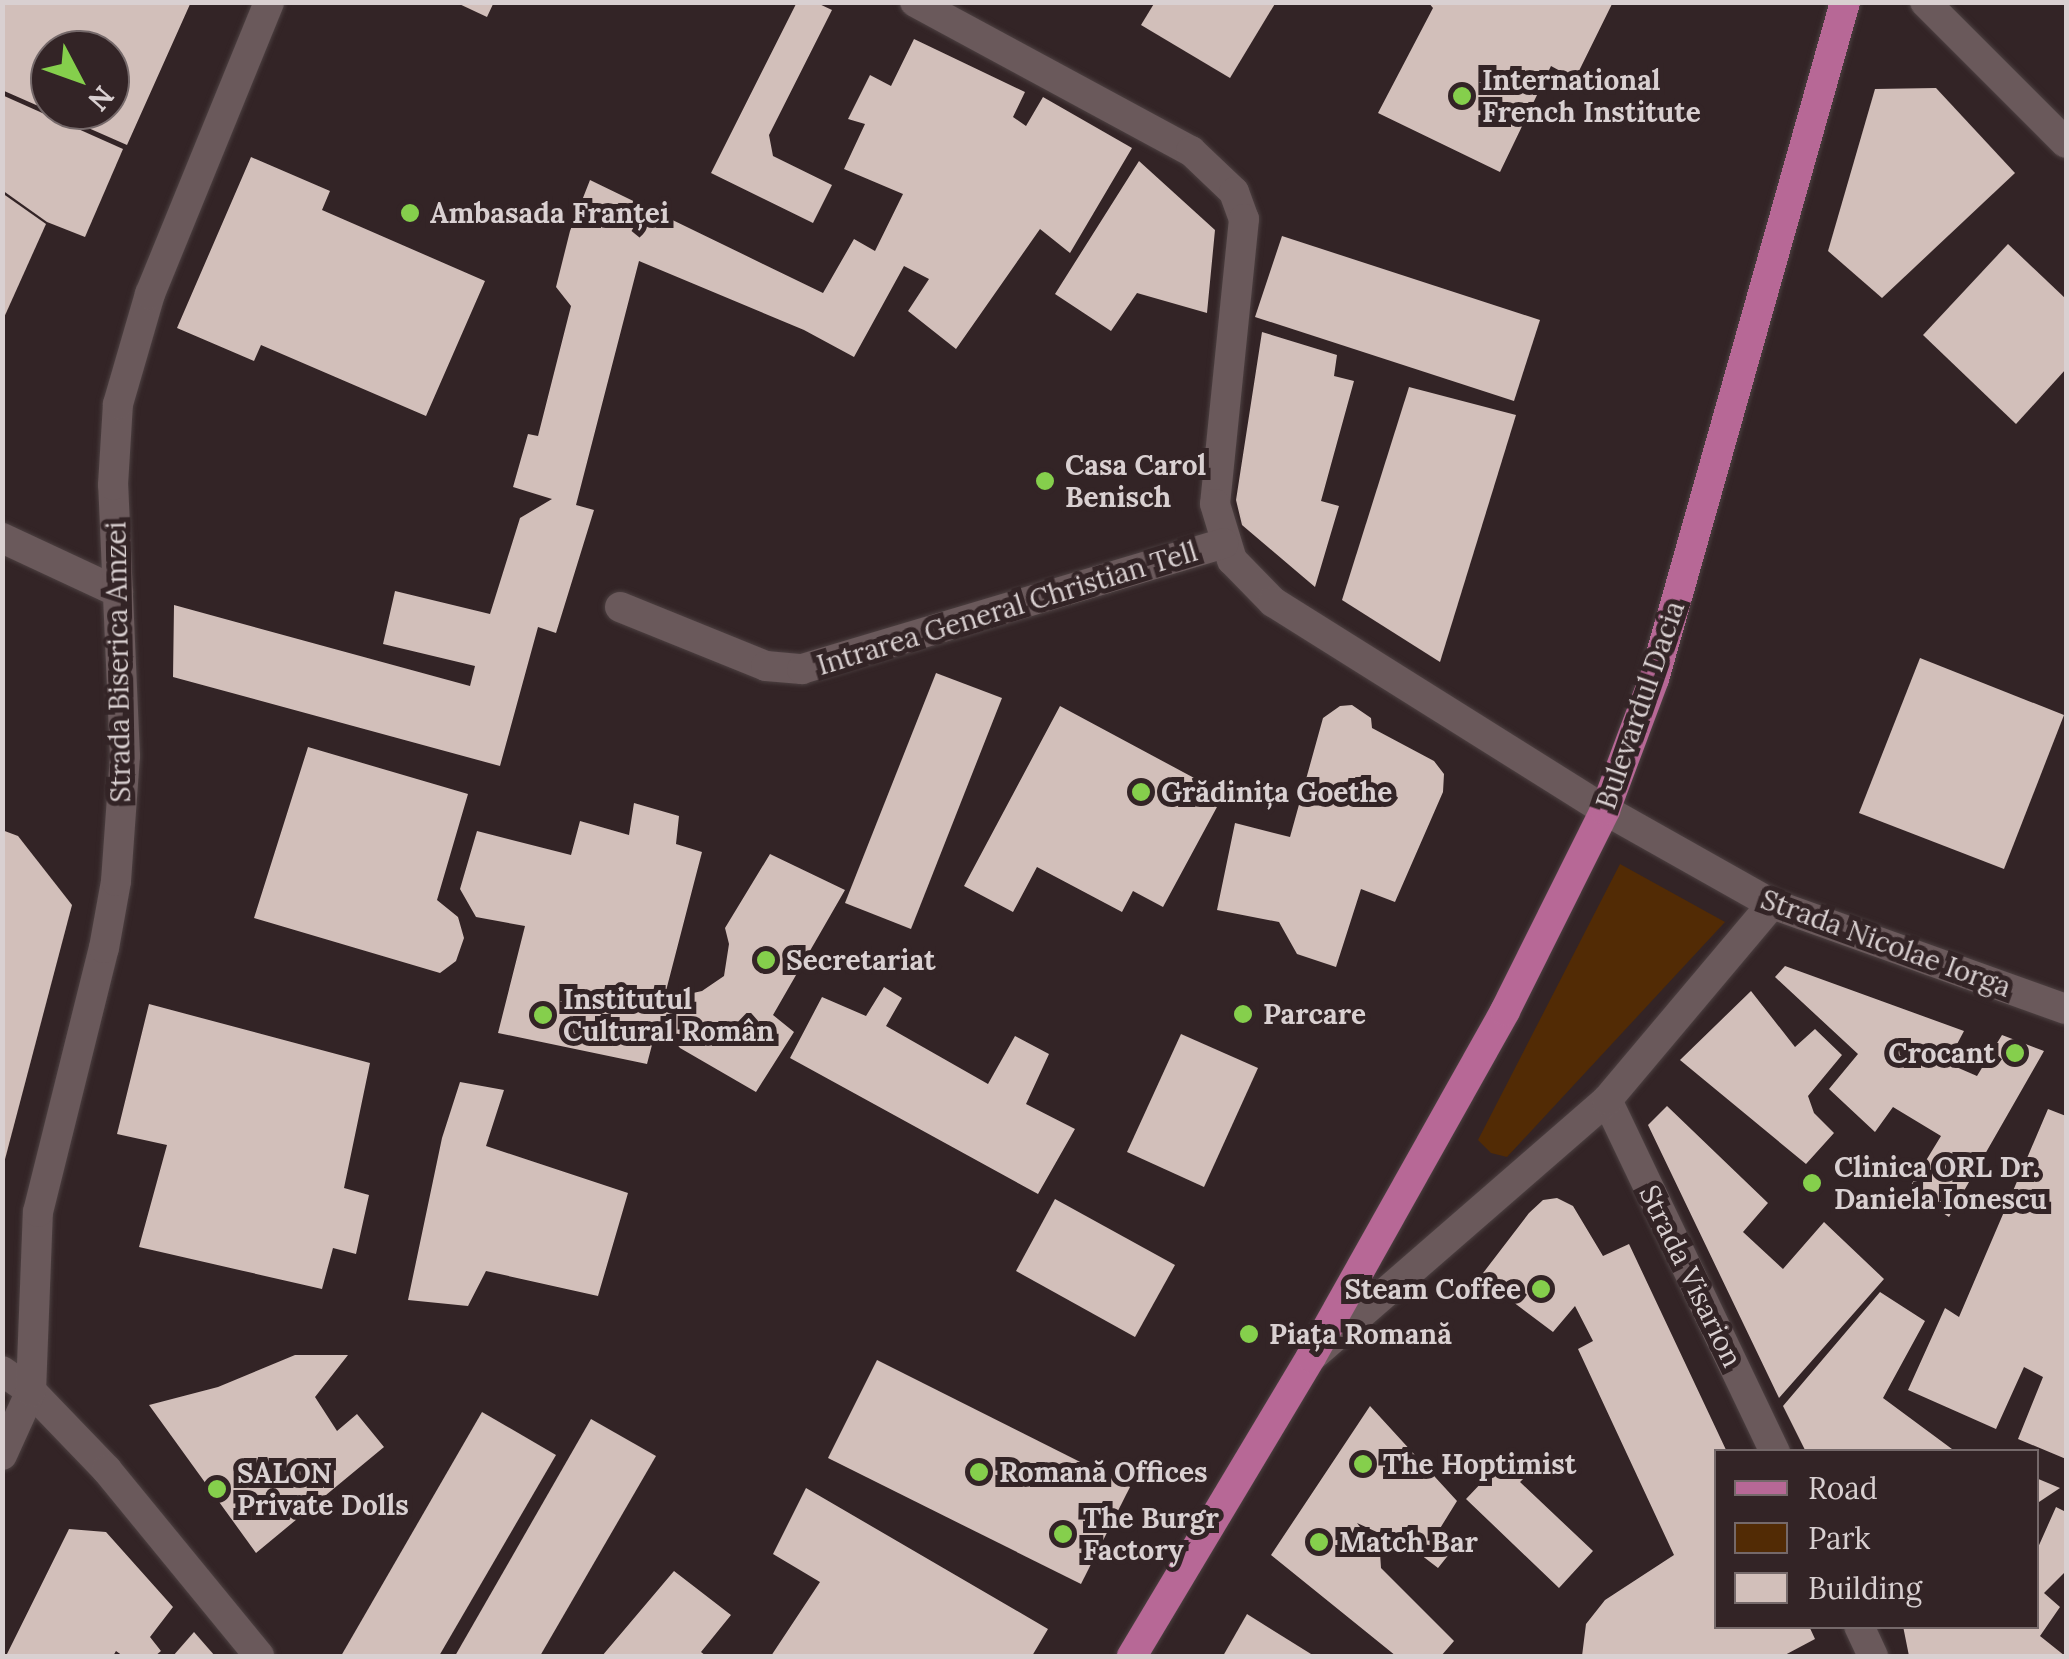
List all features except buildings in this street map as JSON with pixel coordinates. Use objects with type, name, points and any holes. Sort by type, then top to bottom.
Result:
[{"type":"main road","name":"Bulevardul Dacia","points":[[1132,1656],[1311,1356],[1504,1011],[1605,810],[1654,679],[1845,2]]},
{"type":"street","name":"Strada Biserica Amzei","points":[[2,1454],[31,1391],[38,1212],[104,948],[116,881],[125,756],[114,445],[118,404],[130,348],[269,2]]},
{"type":"street","points":[[915,2],[1191,151],[1234,192],[1244,218],[1216,475],[1215,504],[1224,543]]},
{"type":"street","points":[[1925,2],[2066,143]]},
{"type":"street","points":[[2,538],[118,592]]},
{"type":"street","name":"Intrarea General Christian Tell","points":[[620,608],[766,666],[802,669],[1224,543]]},
{"type":"street","name":"Strada Nicolae Iorga","points":[[1224,543],[1246,578],[1273,602],[1605,810],[1772,904],[2066,1009]]},
{"type":"street","name":"Bulevardul Dacia","points":[[1311,1356],[1607,1100],[1772,904]]},
{"type":"street","name":"Strada Visarion","points":[[1607,1100],[1774,1449]]},
{"type":"street","points":[[2,1371],[31,1391],[107,1470],[259,1656]]},
{"type":"street","points":[[1860,1629],[1873,1656]]},
{"type":"green space","points":[[1620,864],[1725,922],[1507,1157],[1491,1153],[1478,1140]]},
{"type":"place","name":"International French Institute","points":[[1462,96]]},
{"type":"place","name":"Ambasada Franței","points":[[410,213]]},
{"type":"place","name":"Casa Carol Benisch","points":[[1045,481]]},
{"type":"place","name":"Grădinița Goethe","points":[[1141,792]]},
{"type":"place","name":"Secretariat","points":[[766,960]]},
{"type":"place","name":"Parcare","points":[[1243,1014]]},
{"type":"place","name":"Institutul Cultural Român","points":[[543,1015]]},
{"type":"place","name":"Crocant","points":[[2015,1053]]},
{"type":"place","name":"Clinica ORL Dr. Daniela Ionescu","points":[[1812,1183]]},
{"type":"place","name":"Steam Coffee","points":[[1541,1289]]},
{"type":"place","name":"Piața Romană","points":[[1249,1334]]},
{"type":"place","name":"The Hoptimist","points":[[1363,1464]]},
{"type":"place","name":"Romană Offices","points":[[979,1472]]},
{"type":"place","name":"SALON Private Dolls","points":[[217,1489]]},
{"type":"place","name":"The Burgr Factory","points":[[1063,1534]]},
{"type":"place","name":"Match Bar","points":[[1319,1542]]}]
